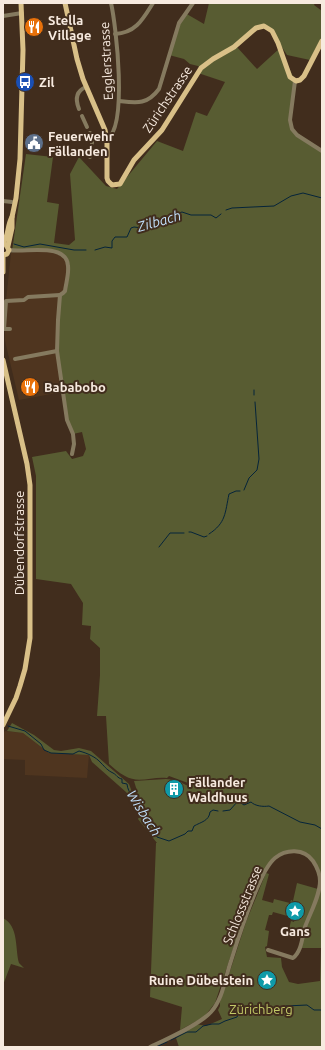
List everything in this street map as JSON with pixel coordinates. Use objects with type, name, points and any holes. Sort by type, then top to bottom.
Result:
[{"type":"main road","points":[[3,272],[3,255],[7,254],[6,246],[12,228],[14,188],[17,185],[21,151],[23,50],[22,3]]},
{"type":"main road","name":"Zürichstrasse","points":[[65,3],[77,59],[86,87],[107,139],[107,179],[110,184],[116,185],[122,181],[134,160],[162,130],[202,68],[210,61],[236,46],[258,27],[267,27],[274,35],[288,74],[295,81]]},
{"type":"main road","points":[[295,81],[299,81],[303,78],[322,41]]},
{"type":"main road","name":"Dübendorfstrasse","points":[[3,360],[27,464],[30,485],[31,625],[28,653],[20,686],[3,725]]},
{"type":"street","name":"Egglerstrasse","points":[[107,139],[112,134],[119,101],[115,34],[111,3]]},
{"type":"street","points":[[115,34],[125,33],[139,24],[153,3]]},
{"type":"street","points":[[119,101],[139,103],[148,100],[155,95],[159,89],[179,24],[193,3]]},
{"type":"street","points":[[3,16],[22,13]]},
{"type":"street","points":[[295,81],[290,120],[292,129],[297,135],[322,151]]},
{"type":"street","points":[[79,110],[76,103],[77,95],[80,90],[86,87]]},
{"type":"street","points":[[82,116],[87,127]]},
{"type":"street","points":[[90,133],[92,143]]},
{"type":"street","points":[[90,157],[91,150]]},
{"type":"street","points":[[3,201],[13,204]]},
{"type":"street","points":[[6,246],[52,250],[61,253],[68,261],[65,291],[63,294],[28,297],[24,300],[6,301],[4,329],[10,329]]},
{"type":"street","points":[[60,295],[57,351],[67,420],[73,434],[74,444],[72,454]]},
{"type":"street","points":[[15,359],[57,351]]},
{"type":"street","name":"Schlossstrasse","points":[[150,1047],[205,1017],[213,1009],[219,1000],[240,933],[264,873],[269,864],[281,854],[297,851],[311,858],[316,865],[320,880],[319,889],[306,925],[298,954],[293,958],[268,950]]},
{"type":"shaded area","points":[[28,250],[52,250],[67,261],[62,392],[19,400],[5,341],[5,310],[11,253]]},
{"type":"shaded area","points":[[5,731],[23,733],[49,753],[89,755],[87,778],[25,775],[25,760],[3,759],[3,734]]},
{"type":"green space","name":"Zürichberg","points":[[209,3],[315,3],[314,5],[322,11],[322,39],[310,60],[287,55],[274,35],[261,26],[236,46],[257,69],[280,48],[295,81],[292,129],[322,151],[322,1047],[179,1047],[176,1038],[196,1024],[206,1026],[222,1019],[218,1010],[220,1002],[246,922],[266,873],[269,874],[262,900],[273,903],[274,899],[290,903],[291,900],[293,901],[297,883],[318,889],[320,880],[311,858],[297,851],[281,854],[269,864],[235,943],[215,1003],[204,1017],[180,1030],[182,1007],[150,997],[157,843],[138,819],[142,812],[126,792],[92,762],[89,755],[49,753],[23,733],[7,731],[12,723],[34,735],[54,750],[61,751],[79,748],[91,751],[129,784],[132,792],[137,791],[134,781],[166,779],[176,780],[188,786],[188,783],[169,776],[167,778],[140,780],[130,778],[109,764],[106,716],[97,716],[100,648],[90,639],[91,626],[82,625],[83,603],[71,584],[36,579],[36,476],[32,457],[66,451],[72,459],[83,456],[86,449],[82,432],[73,434],[67,420],[57,351],[60,295],[65,291],[67,261],[59,252],[12,251],[26,154],[53,157],[47,202],[59,204],[54,243],[69,245],[75,240],[70,174],[79,157],[106,186],[117,189],[157,141],[183,151],[196,112],[207,116],[225,82],[198,73],[201,68],[198,66],[190,64],[184,59],[169,55],[173,41],[185,13],[204,24]],"holes":[[[273,912],[295,918],[294,922],[291,921],[289,929],[304,933],[301,948],[321,948],[320,981],[298,984],[289,982],[282,967],[281,958],[267,957],[265,947],[267,946],[269,931],[265,930],[269,915],[272,915]]]},
{"type":"green space","points":[[3,918],[12,926],[16,938],[19,963],[24,968],[11,964],[3,985]]},
{"type":"waterway","name":"Zilbach","points":[[226,210],[232,208],[274,206],[291,196],[303,193],[322,198]]},
{"type":"waterway","name":"Zilbach","points":[[95,250],[105,247],[112,248],[112,241],[115,237],[127,237],[131,228],[142,228],[161,219],[182,212],[191,215],[211,215],[216,218],[221,214]]},
{"type":"waterway","name":"Zilbach","points":[[14,244],[24,247],[40,244],[74,250],[86,250]]},
{"type":"waterway","points":[[254,390],[254,395]]},
{"type":"waterway","points":[[244,490],[249,478],[257,470],[259,459],[255,402]]},
{"type":"waterway","points":[[209,534],[222,522],[229,494],[240,491]]},
{"type":"waterway","points":[[189,532],[204,537],[207,536]]},
{"type":"waterway","points":[[159,547],[170,533],[184,533]]},
{"type":"waterway","name":"Wisbach","points":[[8,726],[25,731],[41,744],[44,750],[51,753],[73,754],[79,751],[97,759],[108,770],[122,779],[122,783],[127,784],[136,800],[142,803],[145,817],[157,828],[155,833],[157,837],[169,841],[185,834],[188,831],[192,831],[194,826],[206,819],[210,812],[213,810],[218,811]]},
{"type":"waterway","name":"Wisbach","points":[[223,811],[230,810],[238,801],[244,805],[251,802],[259,806],[269,806],[300,822],[315,825],[322,829]]},
{"type":"waterway","points":[[171,1040],[187,1032],[196,1032],[203,1026],[219,1024],[237,1017],[241,1009],[250,1009],[259,1013],[280,1011],[286,1006],[307,1005],[314,1010],[322,1010]]},
{"type":"waterway","points":[[156,1047],[167,1042]]},
{"type":"place","name":"Stella Village","points":[[34,27]]},
{"type":"place","name":"Zil","points":[[25,82]]},
{"type":"place","name":"Feuerwehr Fällanden","points":[[34,143]]},
{"type":"place","name":"Bababobo","points":[[30,387]]},
{"type":"place","name":"Fällander Waldhuus","points":[[174,789]]},
{"type":"place","name":"Gans","points":[[295,911]]},
{"type":"place","name":"Ruine Dübelstein","points":[[267,980]]}]
